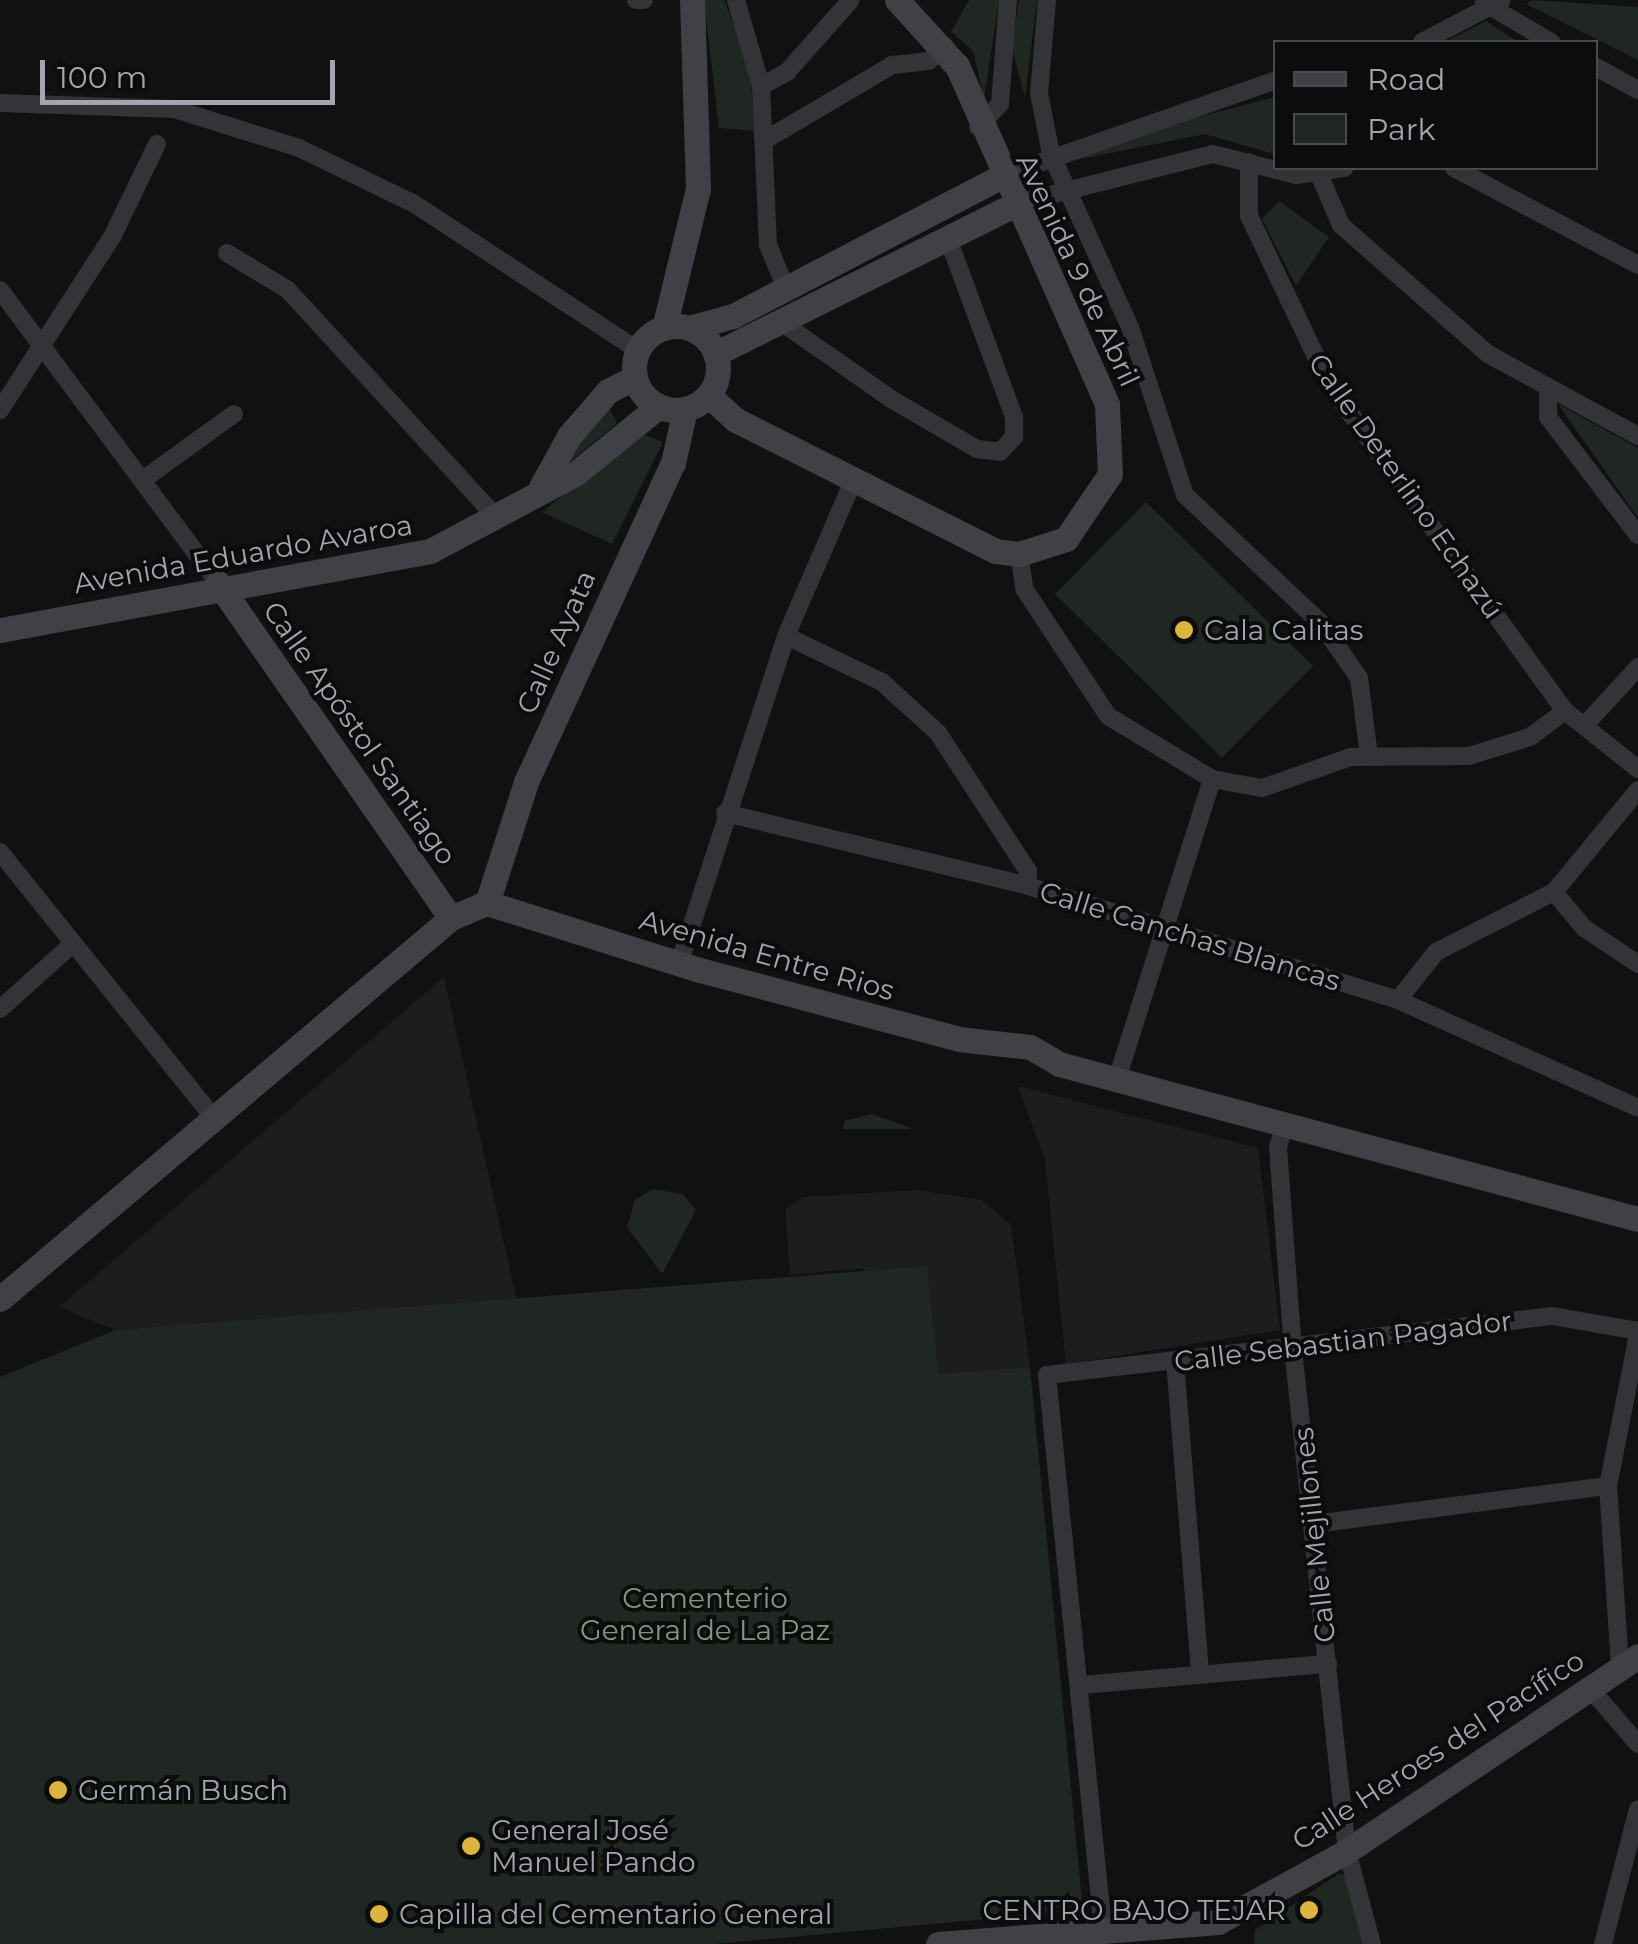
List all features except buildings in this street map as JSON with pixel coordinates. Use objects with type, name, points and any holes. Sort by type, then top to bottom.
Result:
[{"type":"main road","points":[[676,328],[698,189],[692,0]]},
{"type":"main road","name":"Avenida 9 de Abril","points":[[897,0],[945,46],[978,127],[1018,203],[1107,404],[1114,451],[1085,520],[1046,549],[1019,554]]},
{"type":"main road","points":[[708,395],[672,408],[635,377],[638,350],[676,328],[786,289],[1002,176]]},
{"type":"main road","points":[[716,354],[784,324],[1018,203]]},
{"type":"main road","points":[[676,328],[716,354]]},
{"type":"main road","points":[[708,395],[716,354]]},
{"type":"main road","name":"Avenida Eduardo Avaroa","points":[[541,487],[592,409],[635,377]]},
{"type":"main road","points":[[708,395],[736,420],[967,540],[1019,554]]},
{"type":"main road","name":"Avenida Eduardo Avaroa","points":[[0,630],[218,584],[430,551],[497,518],[541,487],[599,458],[672,408]]},
{"type":"main road","name":"Calle Ayata","points":[[487,903],[526,782],[673,463],[672,408]]},
{"type":"main road","name":"Calle Apóstol Santiago","points":[[218,584],[451,918]]},
{"type":"main road","points":[[0,1299],[451,918],[487,903]]},
{"type":"main road","name":"Avenida Entre Rios","points":[[487,903],[679,964],[959,1039],[1030,1047],[1117,1079],[1636,1214]]},
{"type":"main road","name":"Calle Heroes del Pacífico","points":[[1212,1933],[1347,1851],[1629,1661]]},
{"type":"main road","points":[[955,1943],[1102,1929],[1212,1933]]},
{"type":"street","points":[[636,0],[644,0]]},
{"type":"street","points":[[736,0],[761,86],[768,138],[768,245],[786,289]]},
{"type":"street","points":[[761,86],[787,72],[851,0]]},
{"type":"street","points":[[978,127],[1000,104],[1008,0]]},
{"type":"street","points":[[1047,0],[1039,74],[1051,154],[1070,184],[1186,495],[1320,622],[1359,678],[1369,756]]},
{"type":"street","points":[[1425,40],[1491,2],[1545,40]]},
{"type":"street","points":[[768,138],[892,66],[930,60],[945,46]]},
{"type":"street","points":[[1598,67],[1638,90]]},
{"type":"street","points":[[1002,176],[1051,154],[1273,81]]},
{"type":"street","points":[[0,103],[174,109],[299,148],[413,203],[638,350]]},
{"type":"street","points":[[0,410],[43,346],[157,144]]},
{"type":"street","points":[[1018,203],[1070,184],[1213,154],[1273,166]]},
{"type":"street","name":"Calle Deterlino Echazú","points":[[1249,162],[1249,216],[1322,370],[1565,711],[1638,769]]},
{"type":"street","points":[[1296,170],[1320,174],[1336,170]]},
{"type":"street","points":[[1458,170],[1638,265]]},
{"type":"street","points":[[1320,174],[1341,226],[1488,354],[1548,392],[1638,436]]},
{"type":"street","points":[[784,324],[891,398],[978,449],[1000,452],[1014,437],[1014,416],[948,239]]},
{"type":"street","points":[[227,254],[288,290],[497,518]]},
{"type":"street","points":[[0,290],[144,479],[218,584]]},
{"type":"street","points":[[1548,392],[1548,417],[1638,535]]},
{"type":"street","points":[[144,479],[234,414]]},
{"type":"street","points":[[679,964],[725,813],[786,636],[854,479]]},
{"type":"street","points":[[1019,554],[1025,590],[1108,716],[1212,779],[1262,788],[1369,756],[1468,756],[1530,737],[1565,711]]},
{"type":"street","points":[[786,636],[882,682],[938,732],[1028,871],[1028,886]]},
{"type":"street","points":[[1584,726],[1638,667]]},
{"type":"street","points":[[1117,1079],[1212,779]]},
{"type":"street","points":[[1398,1000],[1436,952],[1554,892],[1638,790]]},
{"type":"street","name":"Calle Canchas Blancas","points":[[725,813],[1028,886],[1398,1000],[1638,1108]]},
{"type":"street","points":[[0,852],[69,947],[216,1119]]},
{"type":"street","points":[[1554,892],[1584,928],[1638,964]]},
{"type":"street","points":[[0,1009],[69,947]]},
{"type":"street","name":"Calle Mejillones","points":[[1284,1125],[1278,1147],[1293,1348],[1347,1851],[1372,1944]]},
{"type":"street","name":"Calle Sebastian Pagador","points":[[1081,1684],[1047,1374],[1552,1316],[1638,1333]]},
{"type":"street","points":[[1629,1661],[1608,1486],[1638,1333]]},
{"type":"street","points":[[1175,1361],[1200,1673]]},
{"type":"street","points":[[1314,1524],[1608,1486]]},
{"type":"street","points":[[1102,1929],[1081,1684],[1328,1664]]},
{"type":"street","points":[[1588,1686],[1638,1744]]},
{"type":"street","points":[[1603,1944],[1631,1870],[1638,1810]]},
{"type":"shaded area","points":[[444,977],[517,1301],[115,1330],[59,1307]]},
{"type":"shaded area","points":[[1018,1086],[1258,1148],[1280,1330],[1066,1364],[1045,1160]]},
{"type":"shaded area","points":[[918,1190],[982,1200],[1011,1225],[1030,1367],[938,1375],[862,1268],[790,1275],[785,1209],[803,1197]]},
{"type":"green space","points":[[704,0],[724,0],[749,62],[755,131],[719,128]]},
{"type":"green space","points":[[969,0],[999,0],[984,99],[973,51],[951,32]]},
{"type":"green space","points":[[1019,0],[1037,0],[1025,98],[1012,48]]},
{"type":"green space","points":[[1532,0],[1638,7],[1638,60],[1526,4]]},
{"type":"green space","points":[[1486,21],[1515,40],[1448,40]]},
{"type":"green space","points":[[1273,98],[1273,153],[1205,134],[1070,161],[1067,151]]},
{"type":"green space","points":[[1279,201],[1329,237],[1296,286],[1262,219]]},
{"type":"green space","points":[[1558,404],[1638,448],[1638,518]]},
{"type":"green space","points":[[610,409],[617,423],[549,479],[579,443]]},
{"type":"green space","points":[[640,433],[663,442],[612,544],[542,512]]},
{"type":"green space","name":"Cala Calitas","points":[[1146,502],[1313,666],[1222,758],[1055,594]]},
{"type":"green space","points":[[872,1114],[913,1129],[843,1129],[844,1121]]},
{"type":"green space","points":[[653,1189],[683,1194],[696,1210],[662,1274],[627,1227],[635,1200]]},
{"type":"green space","name":"Cementerio General de La Paz","points":[[927,1266],[938,1374],[1030,1367],[1082,1901],[1060,1912],[715,1944],[0,1944],[0,1377],[115,1330]]},
{"type":"green space","points":[[1338,1874],[1349,1875],[1366,1944],[1254,1944],[1255,1930]]},
{"type":"place","name":"Cala Calitas","points":[[1184,630]]},
{"type":"place","name":"Germán Busch","points":[[58,1790]]},
{"type":"place","name":"General José Manuel Pando","points":[[471,1846]]},
{"type":"place","name":"CENTRO BAJO TEJAR","points":[[1309,1910]]},
{"type":"place","name":"Capilla del Cementario General","points":[[379,1914]]}]
